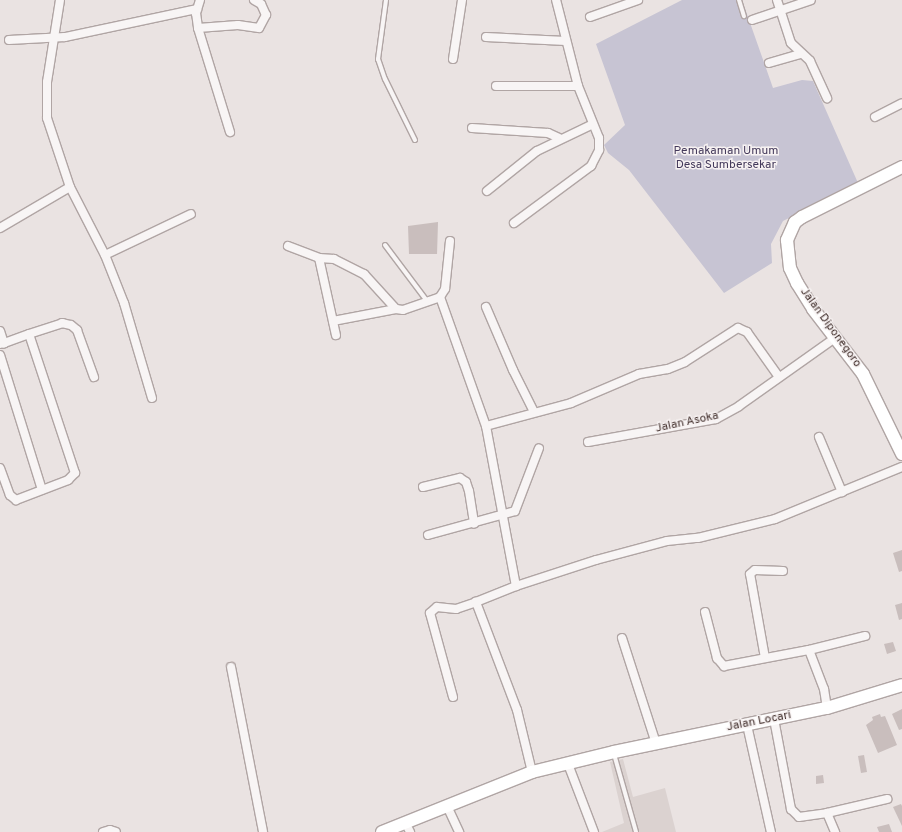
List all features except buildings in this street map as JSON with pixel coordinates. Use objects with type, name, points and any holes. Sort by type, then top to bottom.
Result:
[{"type":"street","points":[[60,0],[45,108],[70,187],[105,255],[124,303],[152,398]]},
{"type":"street","points":[[200,0],[197,9],[198,28],[230,132]]},
{"type":"street","points":[[198,28],[238,25],[259,28],[266,15],[261,4],[254,0]]},
{"type":"street","points":[[453,59],[462,0]]},
{"type":"street","points":[[514,223],[591,166],[600,144],[594,124],[578,86],[556,0]]},
{"type":"street","points":[[590,17],[622,3],[638,0]]},
{"type":"street","points":[[777,0],[791,43],[800,54],[810,61],[827,98]]},
{"type":"street","points":[[752,20],[811,0]]},
{"type":"street","points":[[9,40],[54,38],[197,9]]},
{"type":"street","points":[[486,37],[566,41]]},
{"type":"street","points":[[769,63],[800,54]]},
{"type":"street","points":[[496,86],[578,86]]},
{"type":"street","points":[[875,117],[902,103]]},
{"type":"street","points":[[488,191],[523,160],[559,138],[594,124]]},
{"type":"street","points":[[472,128],[548,133],[559,138]]},
{"type":"street","name":"Jalan Diponegoro","points":[[902,168],[812,210],[794,222],[786,240],[790,268],[813,309],[862,374],[902,454]]},
{"type":"street","points":[[0,228],[70,187]]},
{"type":"street","points":[[105,255],[191,214]]},
{"type":"street","points":[[333,321],[396,309],[410,309],[440,296],[445,289],[450,241]]},
{"type":"street","points":[[288,246],[319,258],[334,259],[364,274],[396,309]]},
{"type":"street","points":[[319,258],[336,334]]},
{"type":"street","points":[[440,296],[486,426],[516,586]]},
{"type":"street","points":[[486,307],[534,412]]},
{"type":"street","points":[[0,331],[2,343],[62,323],[71,324],[77,330],[94,377]]},
{"type":"street","points":[[486,426],[571,403],[639,374],[668,369],[685,362],[738,328],[747,332],[779,377]]},
{"type":"street","points":[[0,468],[10,495],[14,499],[70,480],[75,473],[29,334]]},
{"type":"street","name":"Jalan Asoka","points":[[588,442],[716,419],[739,406],[835,338]]},
{"type":"street","points":[[0,356],[42,490]]},
{"type":"street","points":[[819,438],[842,492]]},
{"type":"street","points":[[428,535],[474,524],[513,512],[519,506],[539,448]]},
{"type":"street","points":[[453,697],[430,613],[437,606],[456,609],[516,586],[667,541],[698,538],[775,519],[902,467]]},
{"type":"street","points":[[423,487],[460,478],[466,482],[469,491],[474,524]]},
{"type":"street","points":[[765,658],[750,574],[755,570],[783,571]]},
{"type":"street","points":[[476,602],[517,710],[532,772]]},
{"type":"street","points":[[706,612],[719,664],[731,666],[809,650],[865,636]]},
{"type":"street","points":[[622,638],[656,743]]},
{"type":"street","points":[[809,650],[824,690],[827,708]]},
{"type":"street","points":[[231,667],[262,832]]},
{"type":"street","name":"Jalan Locari","points":[[382,832],[408,828],[447,806],[532,772],[614,752],[827,708],[902,686]]},
{"type":"street","points":[[774,719],[791,809],[799,817],[827,813],[887,799]]},
{"type":"street","points":[[746,724],[771,832]]},
{"type":"street","points":[[568,764],[594,832]]},
{"type":"street","points":[[447,806],[459,832]]},
{"type":"street","points":[[827,813],[835,832]]},
{"type":"street","points":[[103,832],[116,832]]},
{"type":"lane","points":[[386,0],[378,59],[385,79],[416,140]]},
{"type":"lane","points":[[739,0],[744,16]]},
{"type":"lane","points":[[384,245],[427,301]]},
{"type":"lane","points":[[614,752],[636,832]]},
{"type":"shaded area","points":[[623,759],[633,797],[665,788],[676,832],[602,832],[624,823],[610,762]]},
{"type":"green space","name":"Pemakaman Umum Desa Sumbersekar","points":[[682,0],[742,0],[773,88],[802,80],[813,81],[858,183],[783,221],[771,244],[772,263],[724,293],[629,170],[608,153],[604,145],[625,125],[596,44]]}]
